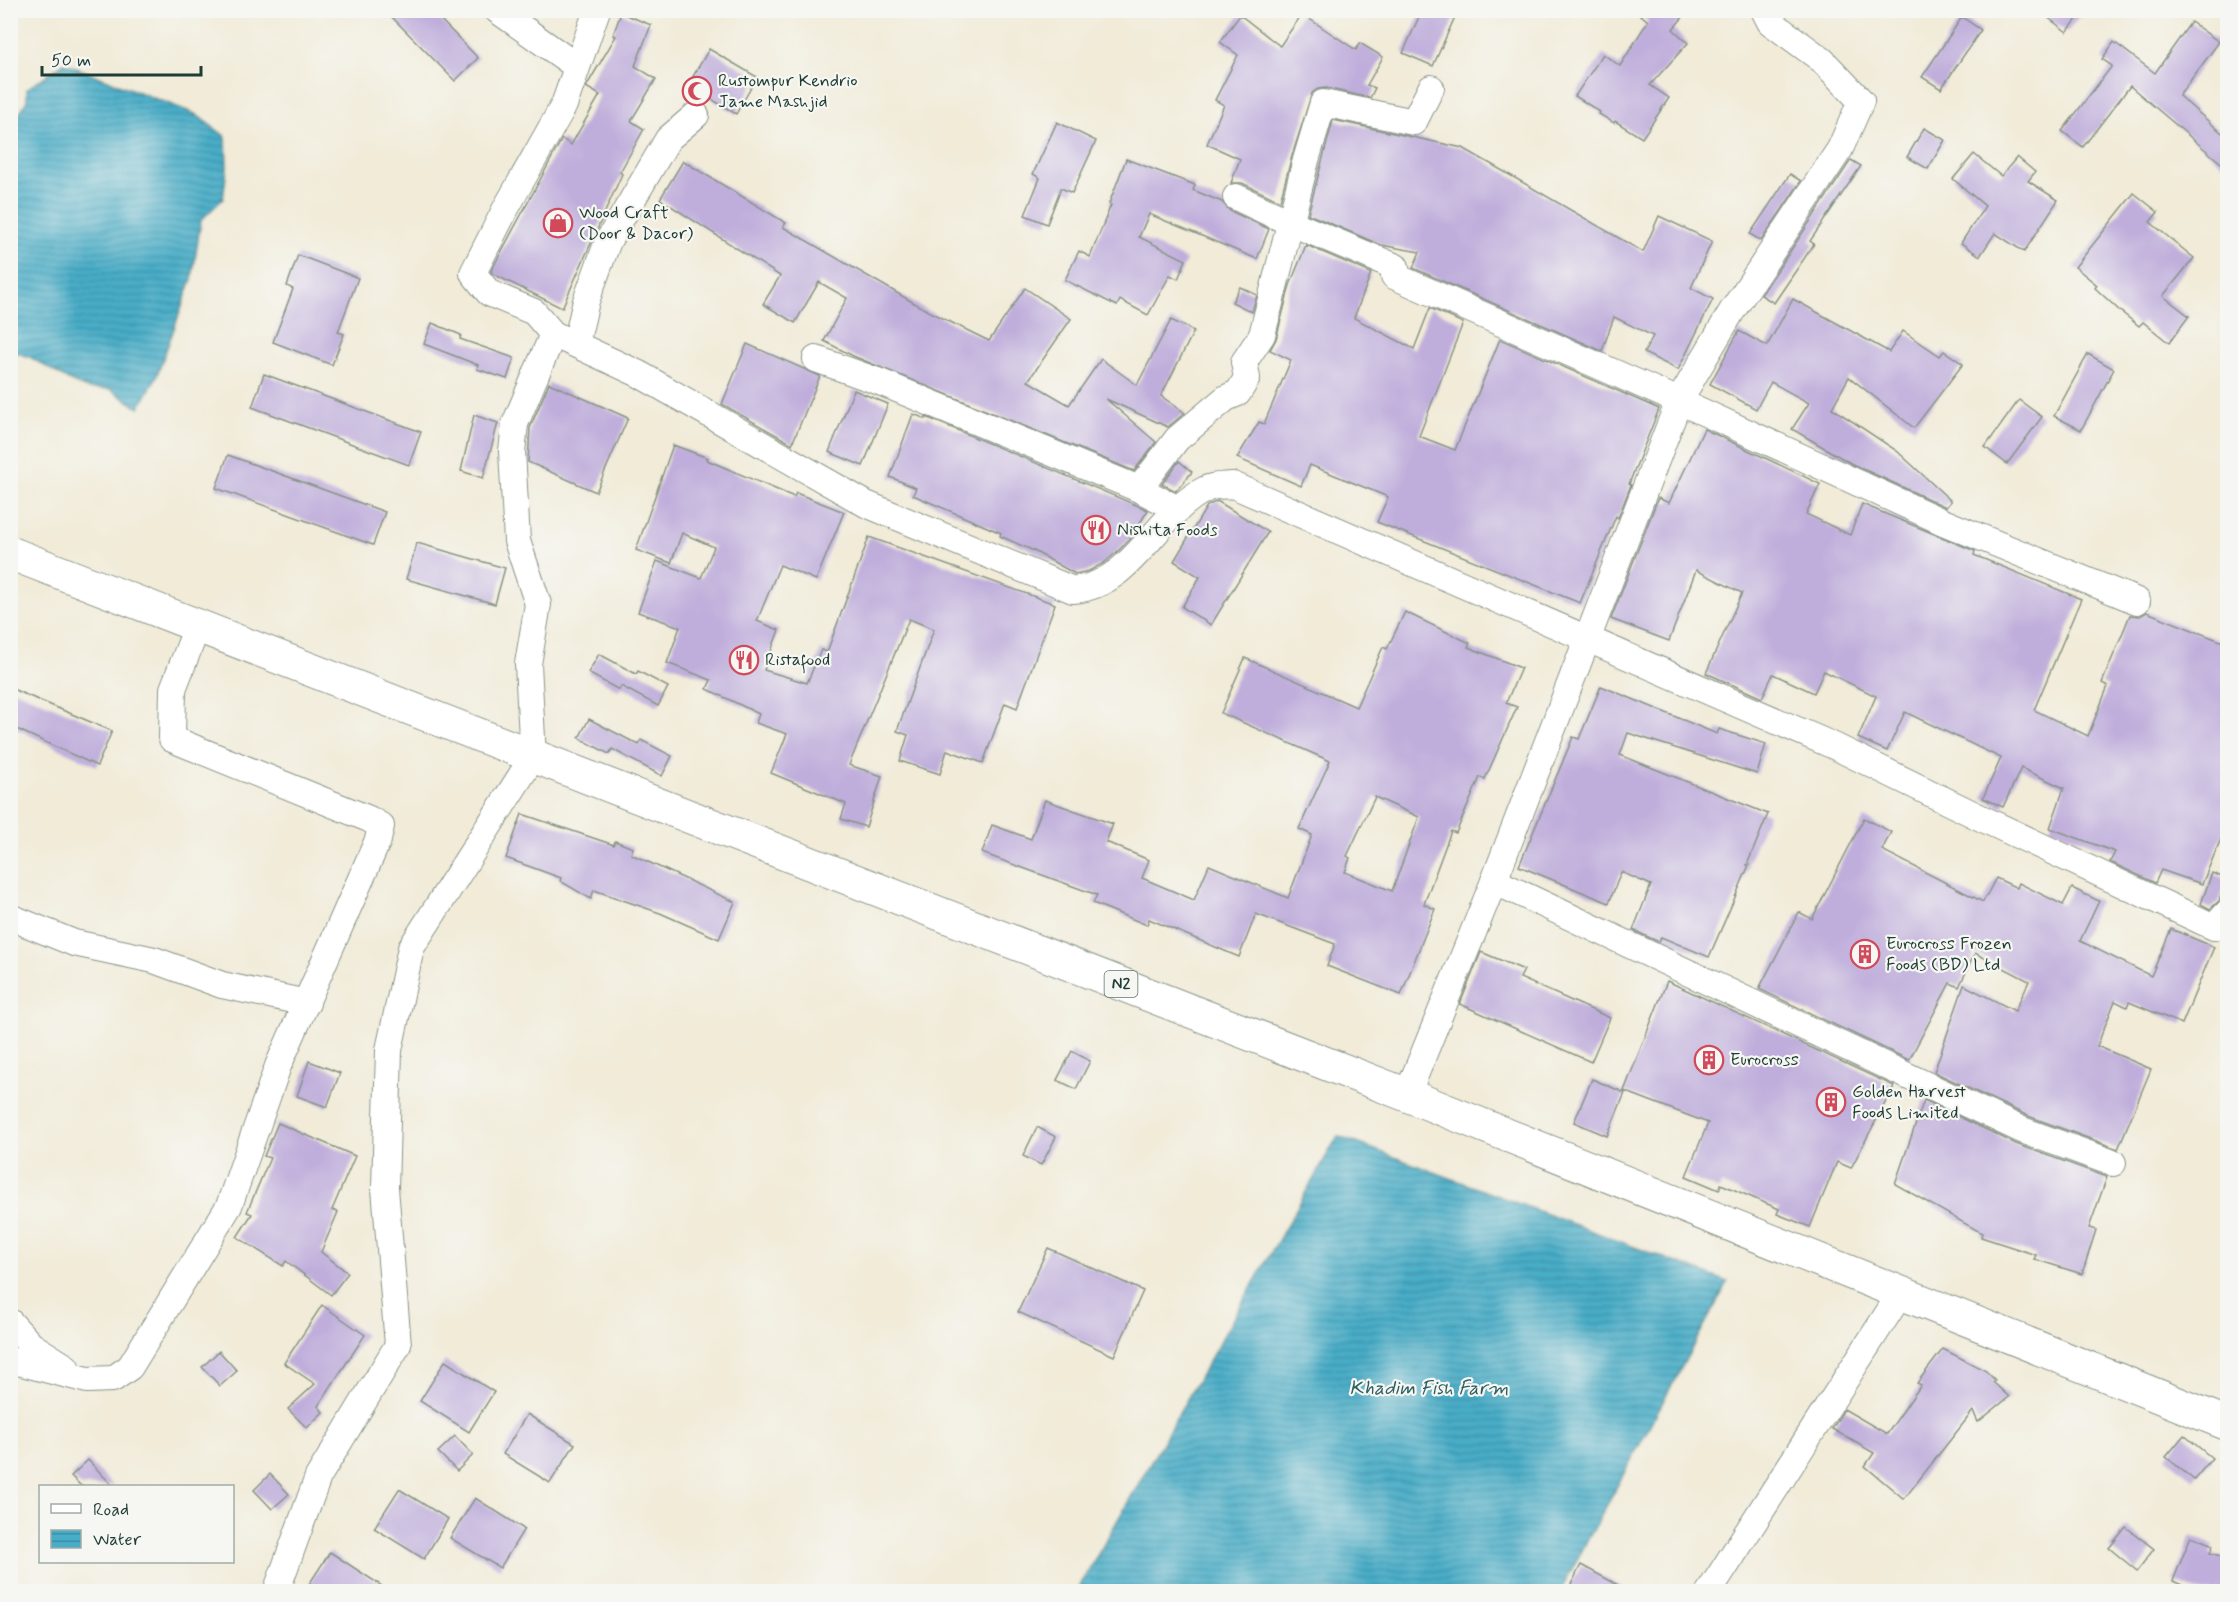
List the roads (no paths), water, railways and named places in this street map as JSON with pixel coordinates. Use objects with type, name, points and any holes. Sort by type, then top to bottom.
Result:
[{"type":"highway","name":"N2","points":[[10,553],[1407,1095],[2228,1424]]},
{"type":"street","points":[[497,10],[576,66]]},
{"type":"street","points":[[597,10],[564,105],[506,208],[473,273],[489,293],[534,312],[553,334],[639,374],[866,504],[1073,590],[1089,589],[1123,568],[1178,509],[1207,488],[1233,485],[1834,746],[2214,927],[2228,912]]},
{"type":"street","points":[[1407,1095],[1494,881],[1679,401],[1732,311],[1840,149],[1861,101],[1822,60],[1770,22],[1764,10]]},
{"type":"street","points":[[1139,489],[1177,439],[1226,398],[1238,393],[1247,378],[1244,362],[1262,334],[1289,222],[1323,103],[1414,122],[1431,88]]},
{"type":"street","points":[[576,344],[586,301],[608,241],[668,139],[696,115]]},
{"type":"street","points":[[1236,197],[1396,267],[1394,276],[1679,401],[1943,522],[2137,601]]},
{"type":"street","points":[[276,1592],[318,1477],[398,1345],[385,1188],[388,1073],[389,1050],[411,948],[533,757],[528,664],[538,604],[517,541],[512,450],[515,424],[553,334]]},
{"type":"street","points":[[816,359],[880,382],[1139,489],[1178,509]]},
{"type":"street","points":[[10,1360],[87,1380],[113,1379],[130,1367],[230,1206],[278,1066],[378,840],[381,826],[172,739],[174,689],[197,627]]},
{"type":"street","points":[[1494,881],[2022,1130],[2113,1163]]},
{"type":"street","points":[[10,916],[75,943],[154,960],[222,985],[307,1003]]},
{"type":"street","points":[[1709,1592],[1901,1293]]},
{"type":"street","points":[[10,1322],[31,1345],[87,1380]]},
{"type":"water","points":[[64,63],[195,114],[226,137],[227,168],[223,199],[201,220],[192,279],[156,378],[139,408],[110,389],[89,389],[70,381],[30,357],[11,351],[10,167],[17,118],[27,100],[27,89]]},
{"type":"water","name":"Khadim Fish Farm","points":[[1338,1136],[1728,1282],[1560,1591],[1077,1591]]},
{"type":"place","name":"Rustompur Kendrio Jame Mashjid","points":[[697,91]]},
{"type":"place","name":"Wood Craft (Door & Dacor)","points":[[558,223]]},
{"type":"place","name":"Nishita Foods","points":[[1096,530]]},
{"type":"place","name":"Ristafood","points":[[744,660]]},
{"type":"place","name":"Eurocross Frozen Foods (BD) Ltd","points":[[1865,954]]},
{"type":"place","name":"Eurocross","points":[[1709,1060]]},
{"type":"place","name":"Golden Harvest Foods Limited","points":[[1831,1102]]}]
